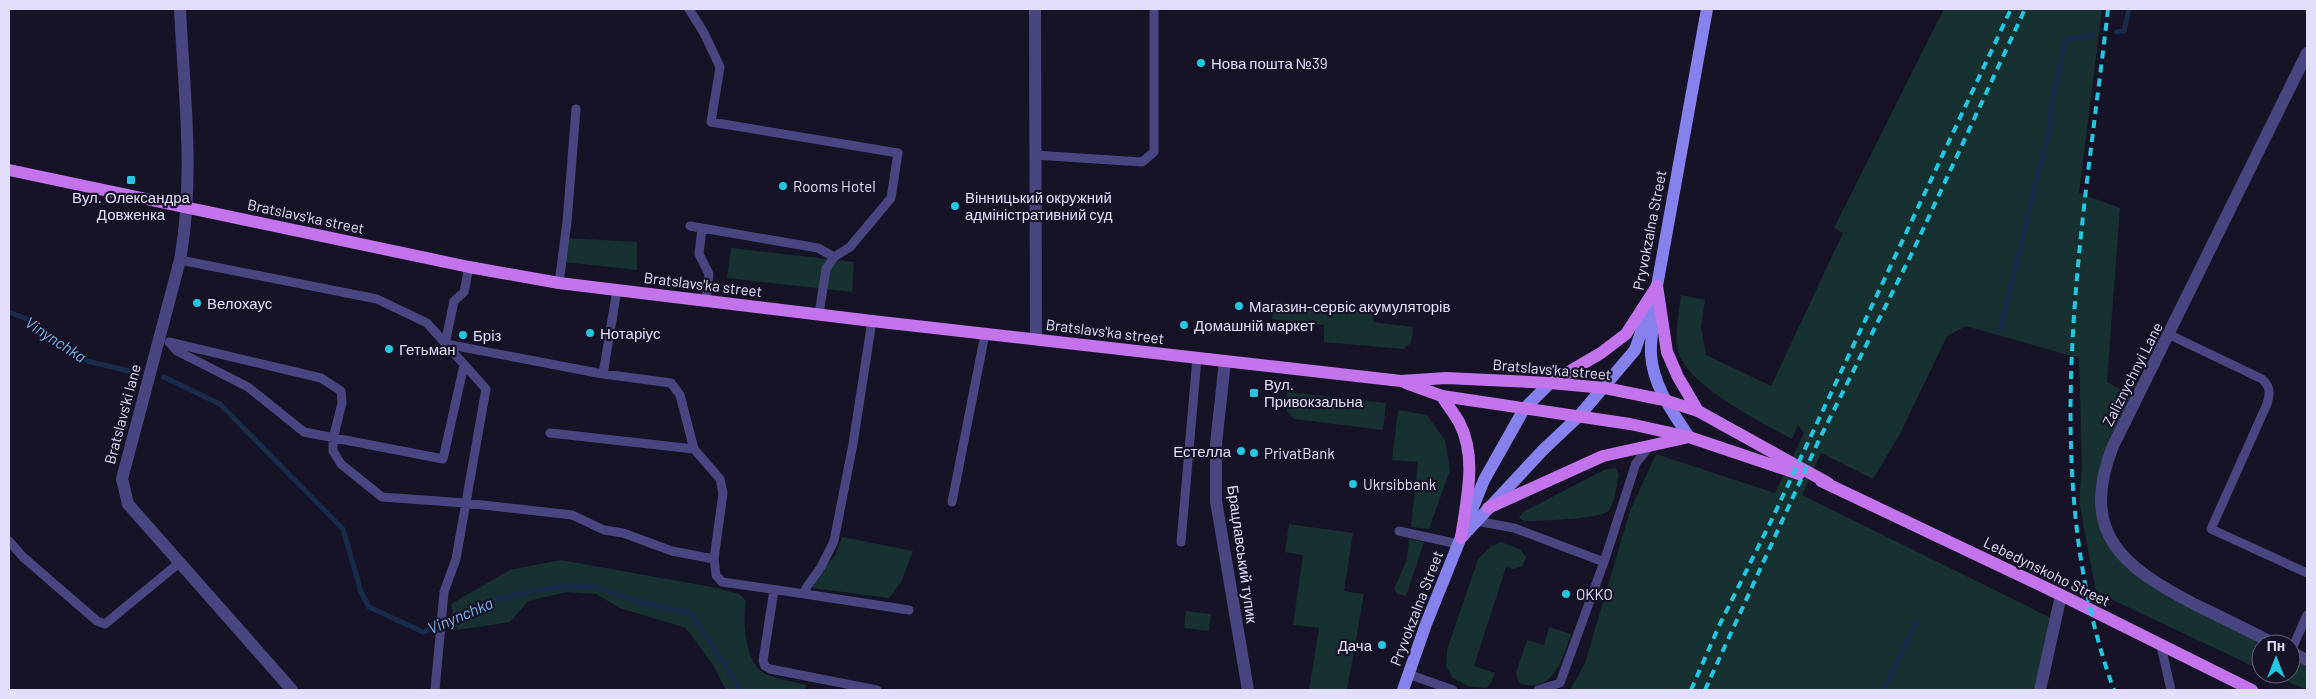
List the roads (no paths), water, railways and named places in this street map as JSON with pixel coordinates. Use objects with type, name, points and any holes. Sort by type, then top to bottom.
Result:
[{"type":"main road","name":"Pryvokzalna Street","points":[[1460,541],[1488,508],[1605,388],[1635,350],[1657,286],[1707,9]]},
{"type":"main road","name":"Bratslavs'ka street","points":[[9,170],[469,267],[559,283],[872,321],[1402,381],[1446,378],[1550,383],[1605,388],[1664,400],[1698,411]]},
{"type":"main road","points":[[1550,383],[1601,352],[1626,334],[1657,286]]},
{"type":"main road","points":[[1488,508],[1603,456],[1689,437],[1664,400],[1654,375],[1650,353],[1657,286]]},
{"type":"main road","points":[[1657,286],[1667,352],[1698,411]]},
{"type":"main road","name":"Bratslavs'ka street","points":[[1402,381],[1442,396],[1579,416],[1689,437]]},
{"type":"main road","name":"Pryvokzalna Street","points":[[1403,690],[1426,624],[1484,480],[1524,409],[1550,383]]},
{"type":"main road","points":[[1442,396],[1460,424],[1468,448],[1470,472],[1460,541]]},
{"type":"main road","name":"Lebedynskoho Street","points":[[1698,411],[1828,483],[2252,690]]},
{"type":"main road","name":"Lebedynskoho Street","points":[[1689,437],[1828,483]]},
{"type":"street","name":"Bratslavs'ki lane","points":[[180,9],[187,207],[180,260],[122,479],[128,504],[292,690]]},
{"type":"street","points":[[1035,9],[1036,339]]},
{"type":"street","name":"Zaliznychnyi Lane","points":[[2256,634],[2148,578],[2133,568],[2114,546],[2106,530],[2102,506],[2105,469],[2113,446],[2170,335],[2307,53]]},
{"type":"street","name":"Брацлавський тупик","points":[[1225,361],[1216,444],[1216,501],[1248,690]]},
{"type":"street","points":[[2040,690],[2060,595]]},
{"type":"lane","points":[[689,9],[704,33],[720,67],[711,122],[898,153],[891,198],[850,247],[834,257],[826,269],[819,314]]},
{"type":"lane","points":[[1035,155],[1142,162],[1154,152],[1154,9]]},
{"type":"lane","points":[[559,283],[567,222],[576,109]]},
{"type":"lane","points":[[690,226],[818,248],[834,257]]},
{"type":"lane","points":[[702,228],[699,254],[709,274],[706,301]]},
{"type":"lane","points":[[180,260],[377,299],[428,323],[486,389],[456,558],[444,592],[435,690]]},
{"type":"lane","points":[[445,344],[454,302],[464,292],[469,267]]},
{"type":"lane","points":[[603,374],[617,290]]},
{"type":"lane","points":[[805,594],[806,588],[821,567],[834,541],[853,444],[872,321]]},
{"type":"lane","points":[[162,327],[169,342],[178,351],[248,387],[304,432],[443,459],[464,365]]},
{"type":"lane","points":[[952,502],[986,334]]},
{"type":"lane","points":[[2170,335],[2262,378],[2268,384],[2270,394],[2211,529],[2307,574]]},
{"type":"lane","points":[[169,342],[321,378],[341,391],[342,403],[333,439],[333,451],[341,464],[382,497],[465,503],[572,515],[604,530],[623,533],[672,551],[714,559]]},
{"type":"lane","points":[[445,344],[603,374],[671,383],[680,395],[694,449],[720,479],[723,493],[714,559],[716,575],[722,582],[909,610]]},
{"type":"lane","points":[[1181,542],[1197,358]]},
{"type":"lane","points":[[550,433],[694,449]]},
{"type":"lane","points":[[1538,690],[1560,684],[1604,562],[1636,463],[1650,446]]},
{"type":"lane","points":[[1476,521],[1514,528],[1604,562]]},
{"type":"lane","points":[[1399,531],[1460,541]]},
{"type":"lane","points":[[9,541],[23,557],[97,621],[105,624],[179,562]]},
{"type":"lane","points":[[774,590],[763,662],[765,666],[770,670],[877,690]]},
{"type":"lane","points":[[2299,634],[2307,615]]},
{"type":"lane","points":[[2161,646],[2171,690]]},
{"type":"lane","points":[[1408,674],[1453,690]]},
{"type":"waterway","points":[[2117,32],[2124,31],[2129,9]]},
{"type":"waterway","points":[[2000,331],[2051,125],[2051,107],[2065,40],[2094,35]]},
{"type":"waterway","name":"Vinynchka","points":[[9,312],[29,320],[87,361],[133,372]]},
{"type":"waterway","name":"Vinynchka","points":[[164,377],[220,404],[343,529],[361,592],[369,607],[423,632],[452,620],[484,602],[553,587],[593,586],[637,601],[691,613],[741,690]]},
{"type":"waterway","points":[[1884,690],[1916,622]]},
{"type":"railway","points":[[1691,690],[1719,626],[1773,517],[2011,9]]},
{"type":"railway","points":[[1705,690],[1819,440],[1913,251],[2025,9]]},
{"type":"railway","points":[[2108,9],[2078,265],[2072,352],[2071,438],[2076,524],[2090,608],[2114,690]]},
{"type":"place","name":"Нова пошта №39","points":[[1201,63]]},
{"type":"place","name":"Вул. Олександра Довженка","points":[[131,180]]},
{"type":"place","name":"Rooms Hotel","points":[[783,186]]},
{"type":"place","name":"Вінницький окружний адміністративний суд","points":[[955,206]]},
{"type":"place","name":"Велохаус","points":[[197,303]]},
{"type":"place","name":"Магазин-сервіс акумуляторів","points":[[1239,306]]},
{"type":"place","name":"Домашній маркет","points":[[1184,325]]},
{"type":"place","name":"Нотаріус","points":[[590,333]]},
{"type":"place","name":"Бріз","points":[[463,335]]},
{"type":"place","name":"Гетьман","points":[[389,349]]},
{"type":"place","name":"Вул. Привокзальна","points":[[1254,393]]},
{"type":"place","name":"Естелла","points":[[1241,451]]},
{"type":"place","name":"PrivatBank","points":[[1254,453]]},
{"type":"place","name":"Ukrsibbank","points":[[1353,484]]},
{"type":"place","name":"OKKO","points":[[1566,594]]},
{"type":"place","name":"Дача","points":[[1382,645]]}]
